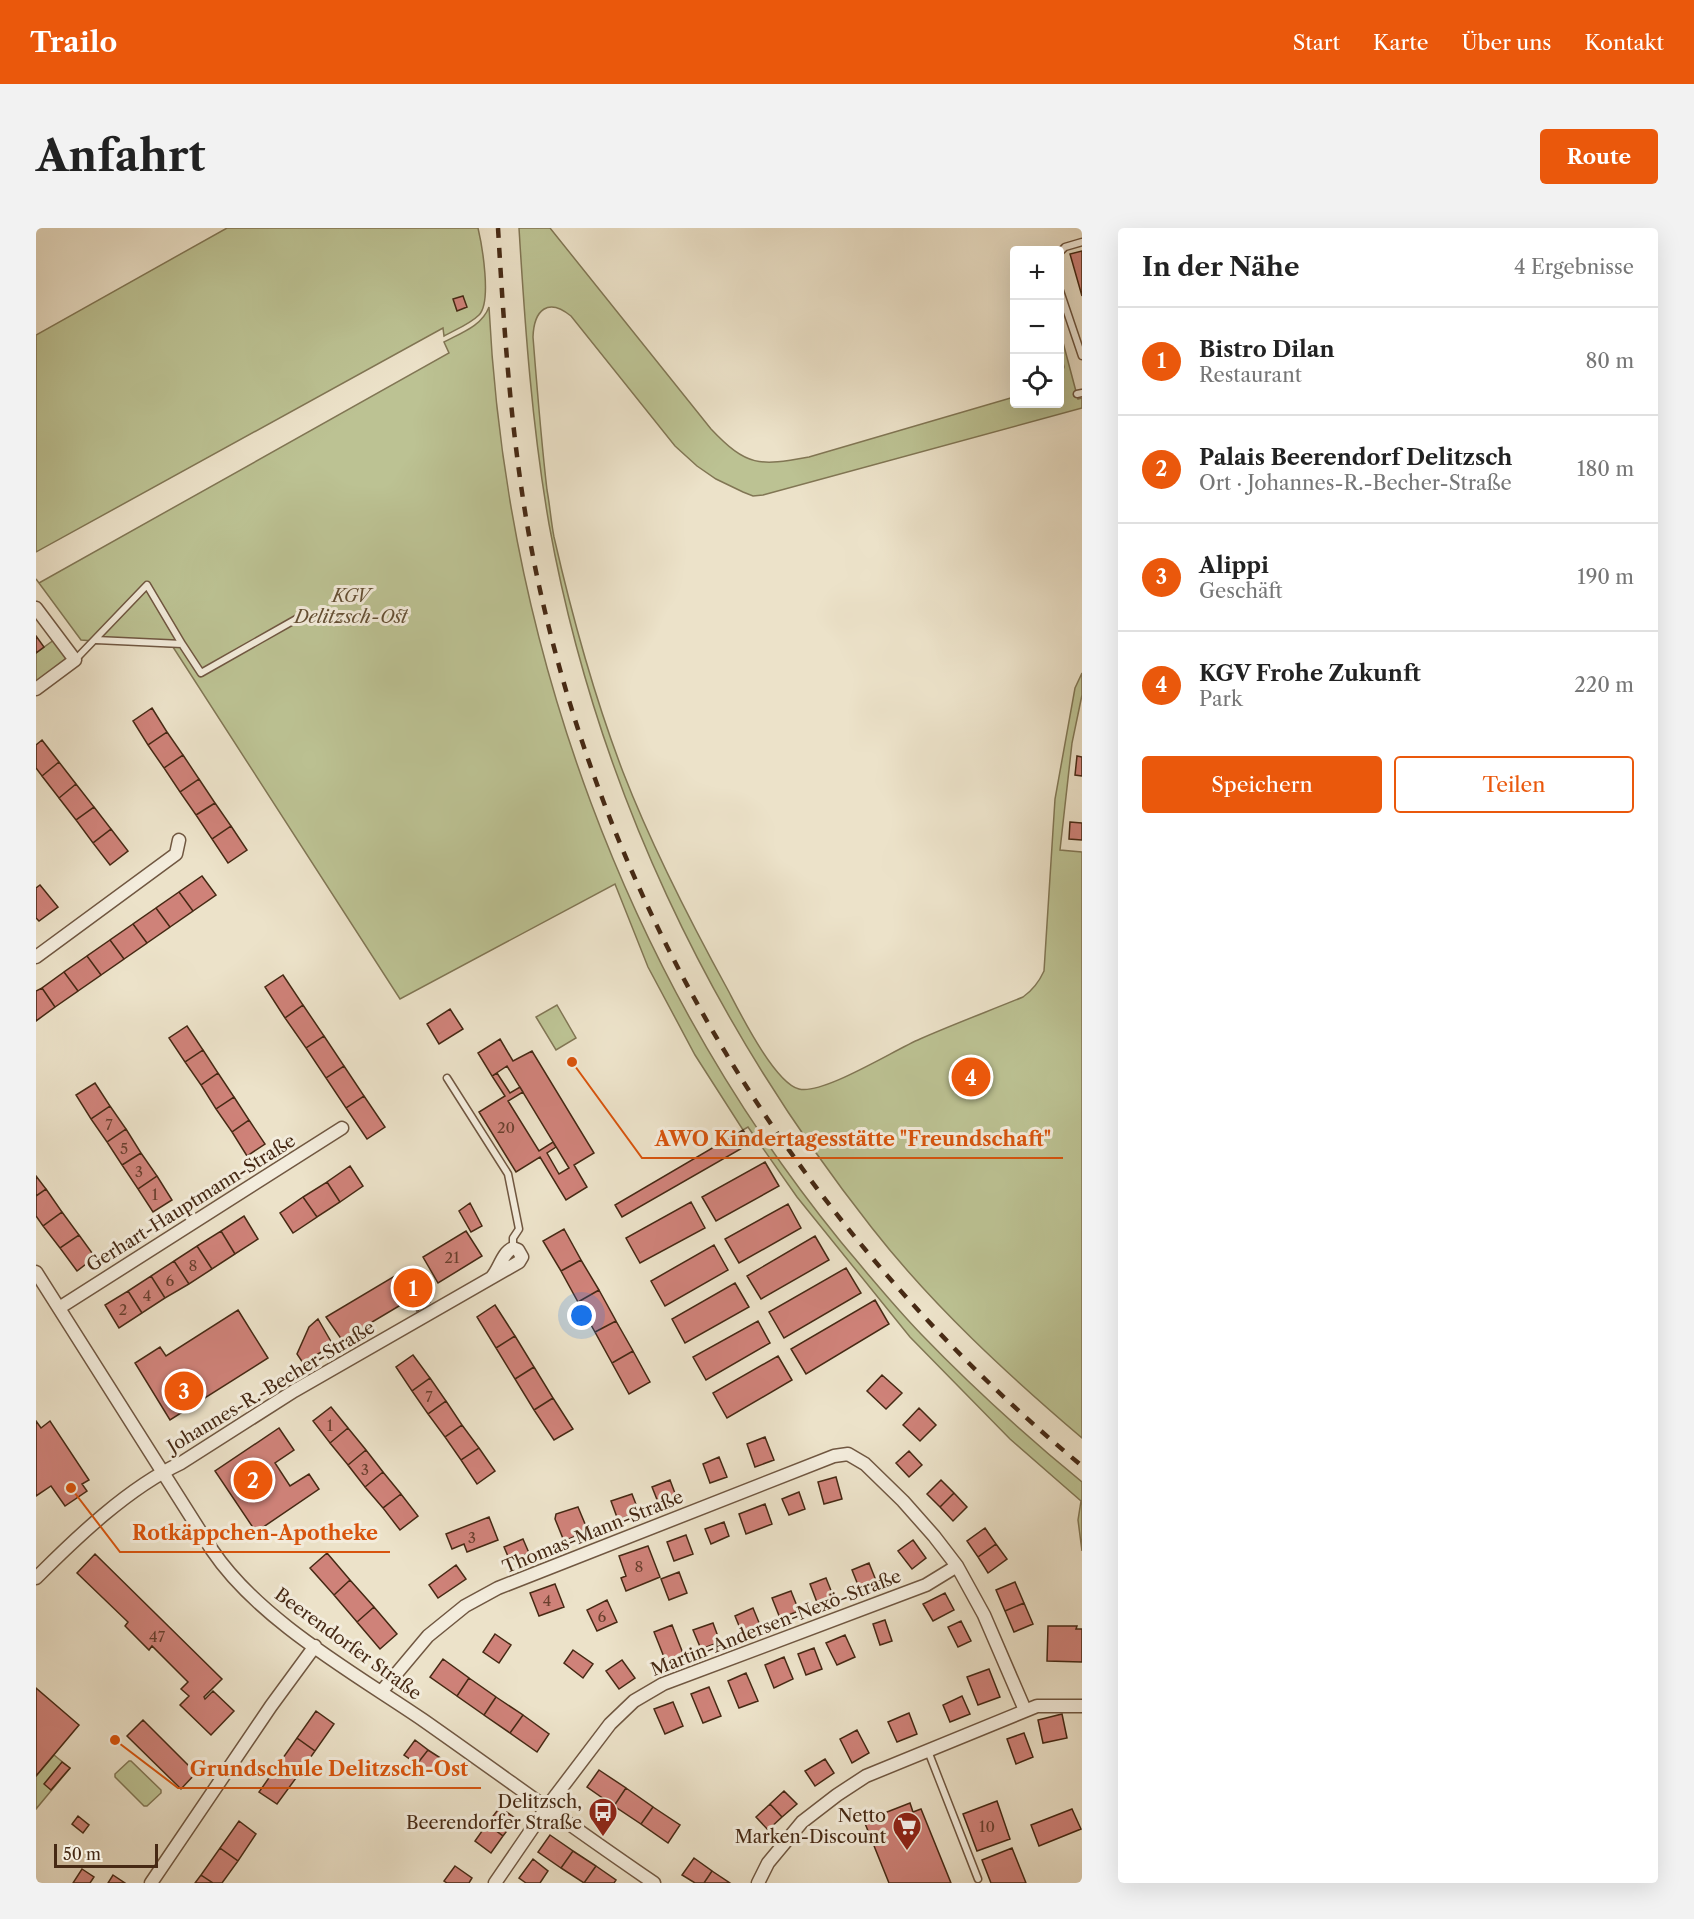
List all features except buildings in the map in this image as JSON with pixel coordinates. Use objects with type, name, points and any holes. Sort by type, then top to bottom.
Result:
[{"type":"street","points":[[36,608],[75,660],[36,689]]},
{"type":"street","points":[[36,957],[176,854],[179,840]]},
{"type":"street","name":"Gerhart-Hauptmann-Straße","points":[[59,1308],[342,1128]]},
{"type":"street","name":"Johannes-R.-Becher-Straße","points":[[36,1578],[75,1539],[162,1472],[181,1463],[294,1391],[492,1277],[505,1254],[513,1248]]},
{"type":"street","name":"Beerendorfer Straße","points":[[36,1272],[212,1550],[233,1577],[277,1618],[315,1646],[654,1883]]},
{"type":"street","name":"Thomas-Mann-Straße","points":[[381,1692],[428,1636],[465,1606],[498,1588],[823,1460],[848,1454],[865,1464],[903,1501],[957,1566]]},
{"type":"street","points":[[957,1566],[984,1615],[1025,1710]]},
{"type":"street","name":"Martin-Andersen-Nexö-Straße","points":[[495,1883],[547,1807],[610,1724],[634,1701],[663,1684],[926,1584],[957,1566]]},
{"type":"street","points":[[151,1883],[315,1646]]},
{"type":"street","points":[[758,1883],[768,1863],[802,1822],[837,1794],[866,1776],[1037,1706],[1082,1706]]},
{"type":"lane","points":[[1064,248],[1082,242]]},
{"type":"lane","points":[[1063,300],[1082,356]]},
{"type":"lane","points":[[75,660],[147,585],[201,673],[298,618]]},
{"type":"lane","points":[[96,640],[182,644]]},
{"type":"lane","points":[[447,1078],[508,1174],[519,1229],[513,1238],[513,1248]]},
{"type":"lane","points":[[928,1751],[978,1879]]},
{"type":"green space","points":[[227,228],[478,228],[485,273],[483,308],[479,315],[462,327],[444,336],[443,328],[36,552],[36,335]]},
{"type":"green space","points":[[519,228],[550,228],[711,429],[734,451],[755,461],[766,462],[809,457],[1010,398],[1010,408],[1064,408],[1064,346],[1078,399],[1082,398],[1082,408],[753,496],[716,479],[675,446],[571,316],[563,310],[549,307],[539,313],[533,337],[539,414],[554,537],[584,656],[612,743],[646,828],[700,938],[769,1062],[790,1084],[799,1089],[810,1089],[841,1079],[920,1039],[1023,997],[1038,982],[1044,971],[1055,799],[1075,688],[1082,673],[1082,695],[1072,743],[1060,850],[1082,852],[1082,1438],[1026,1389],[945,1312],[872,1228],[813,1149],[759,1067],[711,983],[667,896],[629,806],[596,715],[570,620],[549,524],[538,450]]},
{"type":"green space","name":"KGV Delitzsch-Ost","points":[[489,307],[500,434],[521,559],[551,682],[591,802],[640,919],[698,1032],[765,1140],[841,1242],[900,1312],[940,1354],[1000,1411],[1082,1482],[1082,1551],[1078,1520],[1081,1501],[1010,1439],[910,1337],[797,1197],[748,1127],[743,1130],[695,1055],[648,967],[615,884],[400,999],[173,647],[81,640],[36,579],[39,583],[449,353],[444,342],[476,324],[486,314]]},
{"type":"green space","points":[[58,637],[75,660],[36,689],[36,653]]},
{"type":"green space","points":[[557,1005],[576,1038],[556,1050],[536,1017]]},
{"type":"green space","points":[[54,1755],[70,1768],[36,1809],[36,1776]]},
{"type":"green space","points":[[129,1761],[161,1790],[161,1793],[147,1806],[144,1806],[115,1777],[115,1774]]},
{"type":"railway","points":[[498,228],[507,361],[516,449],[538,581],[572,710],[616,834],[671,954],[735,1069],[809,1178],[892,1281],[983,1377],[1082,1466]]},
{"type":"place","name":"AWO Kindertagesstätte \"Freundschaft\"","points":[[572,1062]]},
{"type":"place","name":"KGV Frohe Zukunft","points":[[971,1077]]},
{"type":"place","name":"Bistro Dilan","points":[[413,1288]]},
{"type":"place","name":"Alippi","points":[[184,1391]]},
{"type":"place","name":"Palais Beerendorf Delitzsch","points":[[253,1480]]},
{"type":"place","name":"Rotkäppchen-Apotheke","points":[[71,1488]]},
{"type":"place","name":"Grundschule Delitzsch-Ost","points":[[115,1740]]},
{"type":"place","name":"Delitzsch, Beerendorfer Straße","points":[[603,1838]]},
{"type":"place","name":"Netto Marken-Discount","points":[[907,1852]]}]
